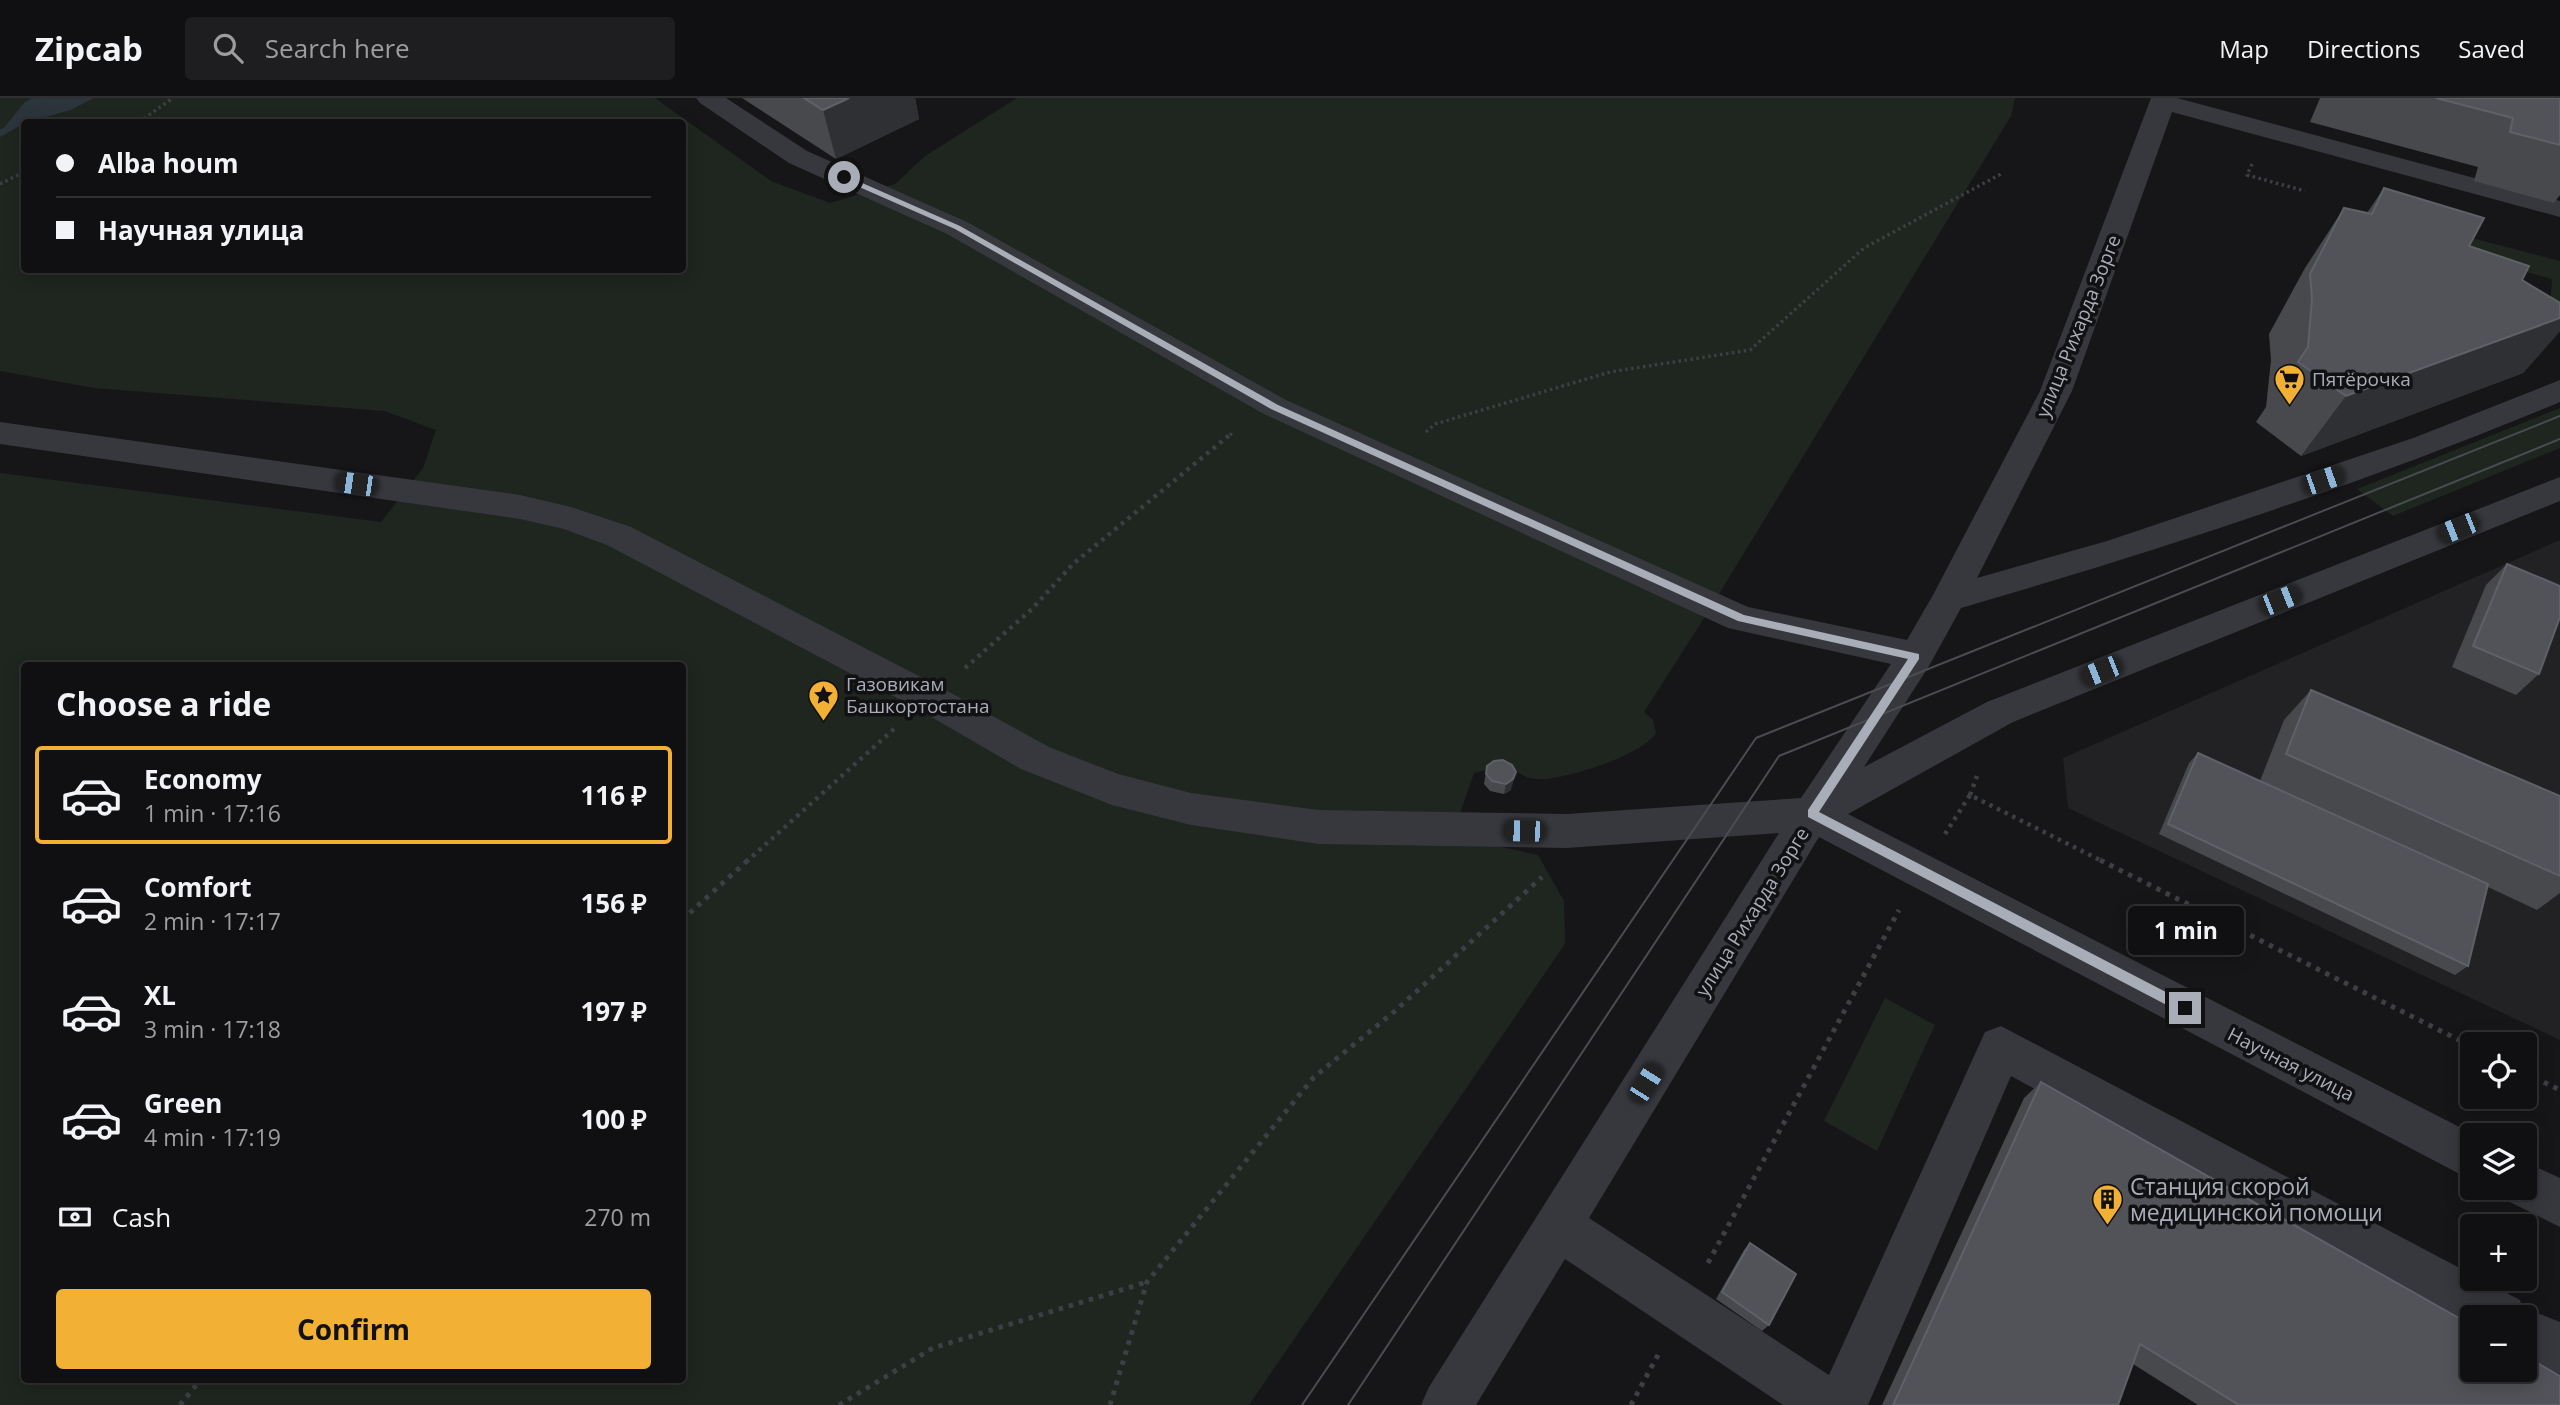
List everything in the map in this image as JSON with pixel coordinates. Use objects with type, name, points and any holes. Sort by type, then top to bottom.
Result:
[{"type":"street","points":[[709,98],[798,157],[957,228],[1275,407],[1741,619],[1916,656]]},
{"type":"street","points":[[2164,100],[2220,107],[2560,209]]},
{"type":"street","name":"улица Рихарда Зорге","points":[[1447,1405],[1812,814],[1916,656],[1949,599],[2056,391],[2164,100]]},
{"type":"street","points":[[1949,599],[2116,551],[2401,454],[2560,390]]},
{"type":"street","points":[[0,433],[520,507],[571,519],[620,536],[929,698],[1035,758],[1112,789],[1191,809],[1318,827],[1567,831],[1812,814],[2000,712],[2560,488]]},
{"type":"street","name":"Научная улица","points":[[1812,814],[2460,1151]]},
{"type":"street","points":[[1843,1405],[2001,1047],[2477,1305]]},
{"type":"street","points":[[2537,1191],[2560,1203]]},
{"type":"street","points":[[1558,1226],[1829,1405]]},
{"type":"street","points":[[2537,1337],[2560,1349]]},
{"type":"path","points":[[143,119],[173,98]]},
{"type":"path","points":[[0,184],[21,174]]},
{"type":"path","points":[[1392,458],[1436,424],[1610,372],[1749,351],[1864,248],[2001,174]]},
{"type":"path","points":[[686,916],[1032,609],[1073,564],[1245,422],[1275,407]]},
{"type":"path","points":[[1631,1405],[1921,871],[1970,795],[2460,1040]]},
{"type":"path","points":[[1110,1405],[1147,1282],[1314,1077],[1395,1011],[1549,870]]},
{"type":"path","points":[[2537,1079],[2560,1090]]},
{"type":"path","points":[[839,1405],[933,1348],[1147,1282]]},
{"type":"path","points":[[180,1405],[198,1383]]},
{"type":"shaded area","points":[[0,98],[31,98],[24,103],[5,129],[21,124],[21,273],[686,273],[686,120],[771,181],[830,203],[895,184],[925,156],[1017,98],[2015,98],[2011,116],[1644,712],[1653,720],[1656,733],[1636,750],[1565,776],[1529,778],[1510,764],[1474,773],[1452,836],[1538,855],[1564,901],[1565,944],[1249,1405],[0,1405],[0,473],[381,522],[423,468],[436,430],[384,411],[94,388],[0,371]]},
{"type":"shaded area","points":[[31,98],[94,98],[71,110],[39,119],[21,119],[21,124],[3,129]]},
{"type":"shaded area","points":[[94,98],[655,98],[684,119],[38,119],[71,110]]},
{"type":"shaded area","points":[[2387,216],[2560,261],[2560,324],[2549,321],[2552,279],[2384,234]]},
{"type":"shaded area","points":[[2560,408],[2560,448],[2393,516],[2357,489]]},
{"type":"shaded area","points":[[2560,540],[2560,1040],[2068,808],[2063,758]]},
{"type":"shaded area","points":[[1885,998],[1935,1025],[1877,1151],[1824,1121]]},
{"type":"building","points":[[804,98],[849,98],[823,110]]},
{"type":"building","points":[[2436,98],[2560,98],[2560,145],[2510,132],[2513,118]]},
{"type":"building","points":[[2384,188],[2484,218],[2469,246],[2529,266],[2522,280],[2560,303],[2560,318],[2346,396],[2298,362],[2308,347],[2312,299],[2310,274],[2344,208],[2372,214]]},
{"type":"building","points":[[2507,564],[2560,586],[2560,617],[2539,674],[2473,646]]},
{"type":"building","points":[[2311,690],[2560,796],[2560,876],[2286,754]]},
{"type":"building","points":[[2198,753],[2488,884],[2468,966],[2168,824]]},
{"type":"building","points":[[1503,760],[1512,765],[1516,772],[1513,779],[1506,784],[1492,781],[1486,774],[1487,766],[1494,761]]},
{"type":"building","name":"Станция скорой медицинской помощи","points":[[2041,1082],[2460,1319],[2460,1382],[2537,1382],[2537,1363],[2560,1376],[2560,1405],[2239,1405],[2140,1344],[2118,1405],[1893,1405]]},
{"type":"building","points":[[1750,1243],[1796,1274],[1769,1325],[1722,1292]]},
{"type":"waterway","points":[[27,119],[64,98]]},
{"type":"waterway","points":[[0,134],[21,122]]},
{"type":"tram line","points":[[1302,1405],[1756,738],[2560,416]]},
{"type":"tram line","points":[[1348,1405],[1779,756],[2560,439]]},
{"type":"place","name":"Пятёрочка","points":[[2289,406]]},
{"type":"place","name":"Газовикам Башкортостана","points":[[823,722]]},
{"type":"place","name":"Станция скорой медицинской помощи","points":[[2107,1227]]},
{"type":"route","points":[[844,177],[957,228],[1275,407],[1741,619],[1916,656],[1812,814],[2185,1008]]}]
